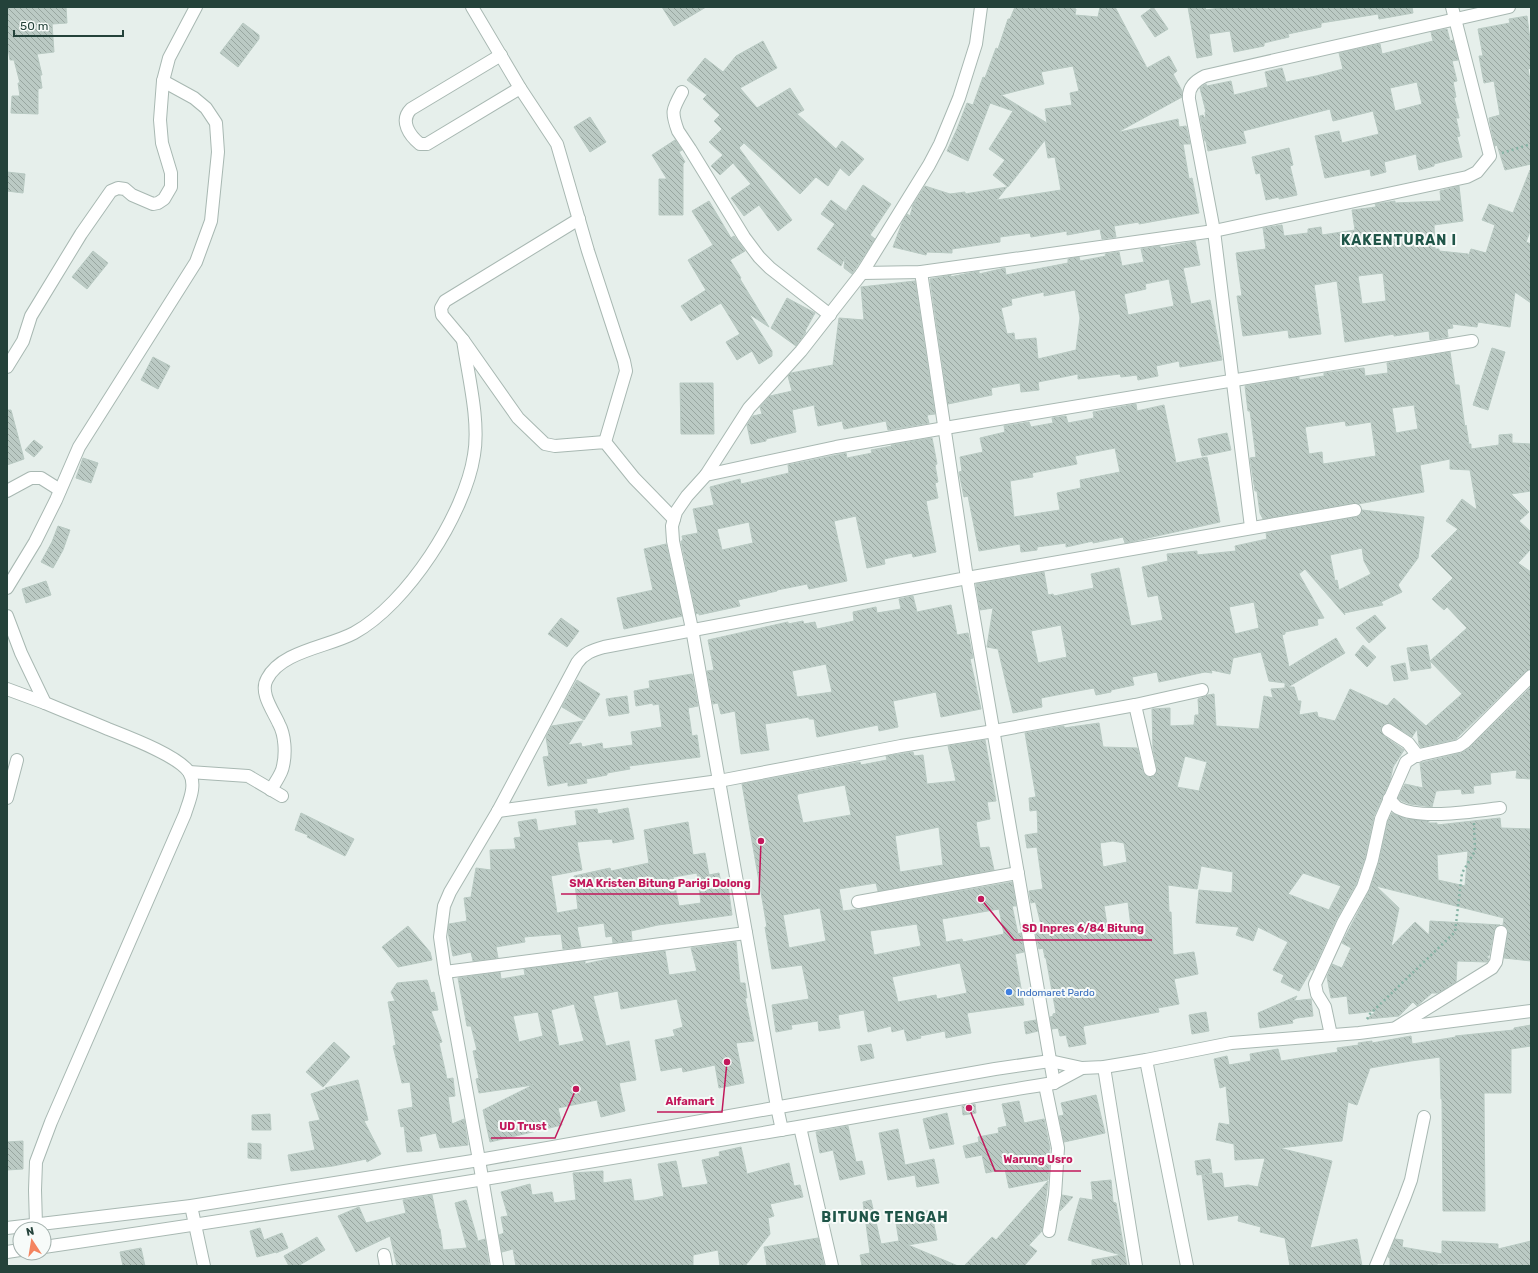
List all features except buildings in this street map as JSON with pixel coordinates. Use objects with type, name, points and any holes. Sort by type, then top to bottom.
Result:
[{"type":"street","points":[[7,367],[23,341],[31,316],[81,234],[111,191],[118,188],[125,189],[132,195],[152,204],[158,203],[164,199],[171,187],[171,174],[162,143],[160,120],[163,81],[170,58],[196,7]]},
{"type":"street","points":[[472,7],[520,88],[557,144],[588,251],[624,362],[626,370],[605,442]]},
{"type":"street","points":[[782,1130],[692,630],[673,541],[672,526],[676,512],[687,496],[706,475],[748,408],[796,357],[862,273],[929,164],[940,144],[959,98],[976,44],[981,7]]},
{"type":"street","points":[[862,273],[921,272],[1214,231],[1467,177],[1477,172],[1490,156],[1452,7]]},
{"type":"street","points":[[1250,528],[1214,231],[1189,99],[1190,89],[1197,80],[1205,76],[1509,7]]},
{"type":"street","points":[[501,55],[411,109],[408,112],[406,119],[409,134],[420,144],[427,144],[520,88]]},
{"type":"street","points":[[7,588],[35,542],[79,447],[196,262],[211,221],[218,152],[216,123],[206,108],[194,98],[163,81]]},
{"type":"street","points":[[682,92],[673,107],[673,118],[678,131],[749,245],[770,268],[830,315]]},
{"type":"street","points":[[579,219],[445,301],[441,308],[442,314],[463,340],[518,418],[545,444],[555,446],[605,442]]},
{"type":"street","points":[[921,272],[967,578],[1050,1061],[1050,1084],[1058,1148],[1055,1195],[1049,1231]]},
{"type":"street","points":[[271,790],[283,766],[284,747],[280,725],[268,704],[265,687],[266,680],[282,663],[296,655],[353,634],[371,622],[392,604],[430,557],[457,509],[470,474],[475,454],[474,415],[463,340]]},
{"type":"street","points":[[706,475],[836,448],[945,428],[1472,342]]},
{"type":"street","points":[[605,442],[634,478],[674,519]]},
{"type":"street","points":[[7,491],[32,478],[41,478],[60,490]]},
{"type":"street","points":[[497,1266],[480,1160],[445,972],[440,937],[444,906],[450,892],[498,811],[581,658],[590,651],[604,647],[692,630],[967,578],[1355,510]]},
{"type":"street","points":[[7,616],[21,653],[45,703]]},
{"type":"street","points":[[1331,1035],[1326,1007],[1317,994],[1315,984],[1362,887],[1372,860],[1381,819],[1406,762],[1410,758],[1460,746],[1466,742],[1531,676]]},
{"type":"street","points":[[7,689],[151,746],[178,762],[189,772],[192,781],[192,792],[185,814],[51,1122],[36,1162],[36,1221]]},
{"type":"street","points":[[498,811],[719,781],[901,746],[994,731],[1135,705],[1202,690]]},
{"type":"street","points":[[1135,705],[1150,770]]},
{"type":"street","points":[[1388,730],[1408,743],[1418,756]]},
{"type":"street","points":[[7,798],[17,760]]},
{"type":"street","points":[[189,772],[248,776],[282,796]]},
{"type":"street","points":[[1389,800],[1398,807],[1408,811],[1424,814],[1500,808]]},
{"type":"street","points":[[858,902],[1018,873]]},
{"type":"street","points":[[1393,1029],[1492,968],[1496,962],[1501,932]]},
{"type":"street","points":[[445,972],[746,933]]},
{"type":"street","points":[[52,1222],[191,1206],[480,1160],[995,1069],[1050,1061],[1082,1068],[1104,1067],[1231,1043],[1359,1033],[1531,1011]]},
{"type":"street","points":[[1146,1060],[1186,1266]]},
{"type":"street","points":[[1104,1067],[1136,1266]]},
{"type":"street","points":[[52,1246],[196,1225],[483,1179],[1050,1084],[1082,1068]]},
{"type":"street","points":[[1376,1266],[1411,1180],[1424,1117]]},
{"type":"street","points":[[800,1127],[832,1266]]},
{"type":"street","points":[[191,1206],[204,1266]]},
{"type":"path","points":[[1490,156],[1531,144]]},
{"type":"path","points":[[1359,1033],[1370,1014],[1455,932],[1462,873],[1475,852],[1474,811]]},
{"type":"place","name":"SMA Kristen Bitung Parigi Dolong","points":[[761,841]]},
{"type":"place","name":"SD Inpres 6/84 Bitung","points":[[981,899]]},
{"type":"place","name":"Indomaret Pardo","points":[[1009,992]]},
{"type":"place","name":"Alfamart","points":[[727,1062]]},
{"type":"place","name":"UD Trust","points":[[576,1089]]},
{"type":"place","name":"Warung Usro","points":[[969,1108]]},
{"type":"district","name":"KAKENTURAN I","points":[[1399,240]]},
{"type":"district","name":"BITUNG TENGAH","points":[[885,1217]]}]
